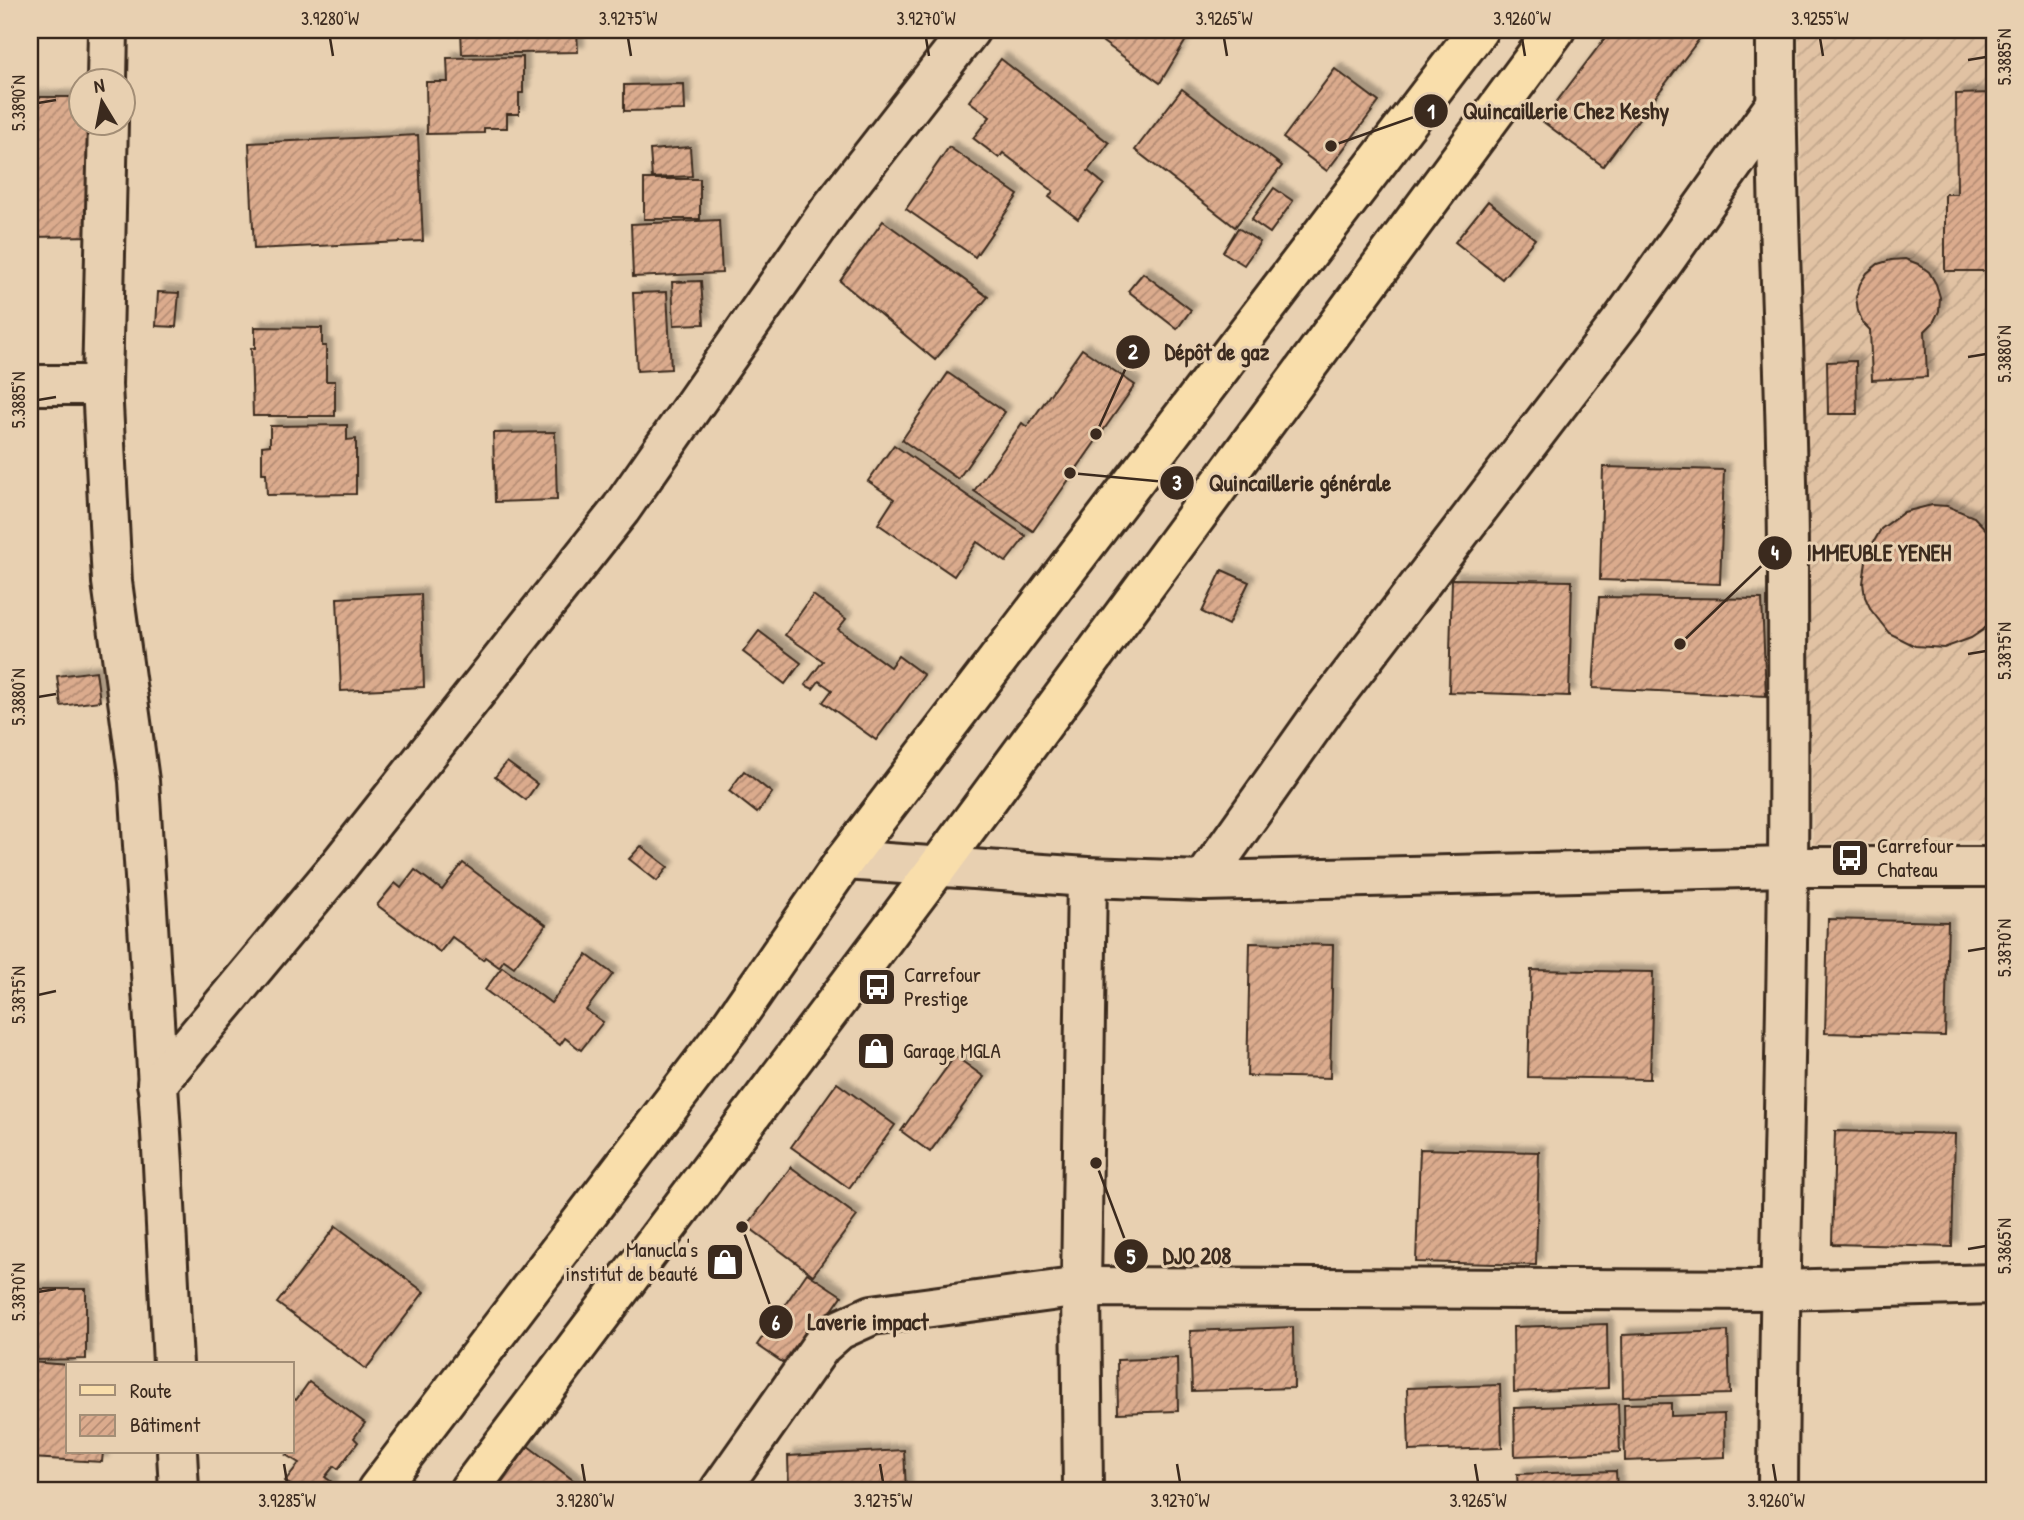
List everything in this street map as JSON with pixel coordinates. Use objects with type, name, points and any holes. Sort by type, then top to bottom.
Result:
[{"type":"main road","points":[[377,1490],[729,1028],[845,860],[1478,30]]},
{"type":"main road","points":[[469,1490],[937,868],[1555,30]]},
{"type":"street","points":[[107,66],[108,30]]},
{"type":"street","points":[[157,1084],[333,873],[621,509],[832,207],[970,30]]},
{"type":"street","points":[[1776,30],[1787,423],[1788,867],[1779,1290],[1778,1490]]},
{"type":"street","points":[[1203,881],[1324,710],[1623,319],[1776,104]]},
{"type":"street","points":[[108,136],[102,385],[112,582],[139,780],[173,1362]]},
{"type":"street","points":[[30,385],[102,385]]},
{"type":"street","points":[[845,860],[1087,877],[1203,881],[1788,867],[1994,867]]},
{"type":"street","points":[[1083,1490],[1081,1287],[1087,877]]},
{"type":"street","points":[[720,1490],[821,1346],[839,1330],[872,1315],[1081,1287],[1779,1290],[1994,1284]]},
{"type":"street","points":[[177,1454],[178,1490]]},
{"type":"shaded area","points":[[1799,30],[1994,30],[1994,840],[1813,844]]},
{"type":"building","points":[[461,30],[577,30],[578,52],[462,54]]},
{"type":"building","points":[[1111,30],[1192,30],[1160,83],[1103,42]]},
{"type":"building","points":[[1611,30],[1706,30],[1603,166],[1542,121]]},
{"type":"building","points":[[523,57],[523,93],[519,93],[519,114],[507,114],[507,128],[484,128],[484,133],[427,134],[426,82],[448,82],[447,58]]},
{"type":"building","points":[[1001,59],[1109,143],[1088,171],[1104,184],[1078,219],[1049,197],[1053,191],[1003,153],[999,158],[973,138],[990,117],[969,101]]},
{"type":"building","points":[[1335,69],[1379,102],[1327,171],[1283,138]]},
{"type":"building","points":[[684,84],[685,110],[624,111],[624,85]]},
{"type":"building","points":[[1182,89],[1282,166],[1235,227],[1135,150]]},
{"type":"building","points":[[1994,93],[1994,271],[1945,271],[1945,194],[1957,194],[1956,94]]},
{"type":"building","points":[[30,97],[66,97],[66,136],[95,136],[96,236],[30,237]]},
{"type":"building","points":[[418,135],[423,241],[254,249],[249,143]]},
{"type":"building","points":[[690,147],[692,176],[652,178],[650,150]]},
{"type":"building","points":[[949,147],[1018,195],[975,257],[906,209]]},
{"type":"building","points":[[644,179],[700,179],[700,219],[644,219]]},
{"type":"building","points":[[1274,188],[1293,201],[1270,233],[1251,220]]},
{"type":"building","points":[[1488,201],[1535,239],[1502,279],[1455,242]]},
{"type":"building","points":[[719,220],[722,273],[633,277],[631,224]]},
{"type":"building","points":[[883,221],[988,297],[935,360],[840,281]]},
{"type":"building","points":[[1238,228],[1260,242],[1244,265],[1223,252]]},
{"type":"building","points":[[1905,259],[1929,272],[1940,297],[1939,311],[1925,331],[1927,377],[1872,380],[1870,330],[1863,323],[1856,297],[1867,273],[1878,264]]},
{"type":"building","points":[[1143,273],[1191,310],[1177,329],[1128,291]]},
{"type":"building","points":[[701,281],[704,324],[674,325],[672,282]]},
{"type":"building","points":[[158,292],[179,293],[176,327],[156,326]]},
{"type":"building","points":[[667,292],[671,369],[637,371],[633,293]]},
{"type":"building","points":[[255,327],[322,328],[322,346],[326,346],[326,381],[335,381],[335,416],[253,416],[251,348],[255,348]]},
{"type":"building","points":[[1082,349],[1135,385],[1033,531],[974,491],[1022,423],[1027,427]]},
{"type":"building","points":[[1856,361],[1857,414],[1828,414],[1827,362]]},
{"type":"building","points":[[948,373],[1005,412],[958,479],[902,440]]},
{"type":"building","points":[[347,425],[347,440],[356,439],[356,494],[267,495],[266,473],[262,473],[262,446],[270,445],[270,426]]},
{"type":"building","points":[[555,432],[557,500],[495,502],[493,433]]},
{"type":"building","points":[[894,445],[1026,536],[1006,562],[977,542],[954,576],[878,524],[894,499],[868,481]]},
{"type":"building","points":[[1603,467],[1724,470],[1720,584],[1600,580]]},
{"type":"building","points":[[1932,505],[1947,506],[1974,517],[1994,538],[1994,616],[1983,630],[1971,638],[1944,648],[1915,646],[1889,633],[1871,610],[1863,583],[1867,554],[1881,529],[1904,512]]},
{"type":"building","points":[[1222,570],[1249,582],[1228,625],[1202,612]]},
{"type":"building","points":[[1452,579],[1572,581],[1569,696],[1449,692]]},
{"type":"building","points":[[421,594],[424,687],[341,691],[337,598]]},
{"type":"building","points":[[813,595],[846,619],[838,629],[890,667],[898,656],[924,675],[876,740],[823,702],[832,690],[819,681],[813,689],[805,685],[823,661],[785,635]]},
{"type":"building","points":[[1599,597],[1762,599],[1766,696],[1593,688]]},
{"type":"building","points":[[759,631],[801,663],[785,684],[743,652]]},
{"type":"building","points":[[96,671],[100,701],[61,706],[57,676]]},
{"type":"building","points":[[507,762],[537,784],[526,800],[495,777]]},
{"type":"building","points":[[744,771],[772,793],[757,813],[729,791]]},
{"type":"building","points":[[641,846],[668,867],[657,881],[629,859]]},
{"type":"building","points":[[463,863],[546,925],[514,967],[504,960],[499,967],[485,957],[483,960],[452,937],[440,952],[377,905],[395,883],[401,888],[415,870],[442,890]]},
{"type":"building","points":[[1828,919],[1948,922],[1945,1036],[1825,1033]]},
{"type":"building","points":[[1250,943],[1333,945],[1330,1078],[1247,1076]]},
{"type":"building","points":[[587,955],[613,974],[586,1010],[603,1022],[581,1050],[565,1038],[560,1045],[485,990],[502,967],[551,1003]]},
{"type":"building","points":[[1531,970],[1653,972],[1650,1079],[1528,1077]]},
{"type":"building","points":[[955,1056],[984,1077],[930,1152],[901,1131]]},
{"type":"building","points":[[837,1083],[895,1125],[849,1188],[791,1147]]},
{"type":"building","points":[[1835,1131],[1955,1134],[1952,1247],[1832,1244]]},
{"type":"building","points":[[1420,1149],[1539,1152],[1536,1265],[1416,1262]]},
{"type":"building","points":[[791,1167],[857,1216],[813,1275],[747,1226]]},
{"type":"building","points":[[336,1226],[424,1292],[366,1369],[277,1303]]},
{"type":"building","points":[[807,1273],[842,1296],[791,1368],[757,1345]]},
{"type":"building","points":[[30,1289],[86,1289],[86,1359],[30,1360]]},
{"type":"building","points":[[1607,1324],[1608,1388],[1514,1392],[1513,1327]]},
{"type":"building","points":[[1293,1327],[1294,1388],[1192,1391],[1190,1331]]},
{"type":"building","points":[[1728,1331],[1730,1394],[1623,1397],[1622,1335]]},
{"type":"building","points":[[1177,1358],[1178,1411],[1118,1413],[1117,1360]]},
{"type":"building","points":[[30,1362],[66,1365],[66,1454],[103,1454],[102,1462],[30,1458]]},
{"type":"building","points":[[309,1382],[365,1423],[354,1438],[358,1442],[338,1469],[334,1466],[325,1477],[333,1483],[328,1490],[297,1490],[285,1481],[299,1463],[286,1455],[294,1454],[294,1398],[296,1400]]},
{"type":"building","points":[[1500,1385],[1502,1448],[1409,1451],[1407,1388]]},
{"type":"building","points":[[1671,1403],[1671,1416],[1724,1414],[1725,1457],[1625,1461],[1624,1404]]},
{"type":"building","points":[[1618,1404],[1620,1452],[1515,1456],[1514,1408]]},
{"type":"building","points":[[528,1446],[577,1483],[572,1490],[497,1490]]},
{"type":"building","points":[[904,1450],[906,1490],[789,1490],[788,1456]]},
{"type":"building","points":[[1616,1471],[1617,1490],[1518,1490],[1517,1474]]},
{"type":"place","name":"Quincaillerie Chez Keshy","points":[[1331,146]]},
{"type":"place","name":"Dépôt de gaz","points":[[1096,434]]},
{"type":"place","name":"Quincaillerie générale","points":[[1070,473]]},
{"type":"place","name":"IMMEUBLE YENEH","points":[[1680,644]]},
{"type":"place","name":"Carrefour Chateau","points":[[1850,858]]},
{"type":"place","name":"Carrefour Prestige","points":[[877,987]]},
{"type":"place","name":"Garage MGLA","points":[[876,1051]]},
{"type":"place","name":"DJO 208","points":[[1096,1163]]},
{"type":"place","name":"Laverie impact","points":[[742,1227]]},
{"type":"place","name":"Manucla's institut de beauté","points":[[725,1262]]}]
